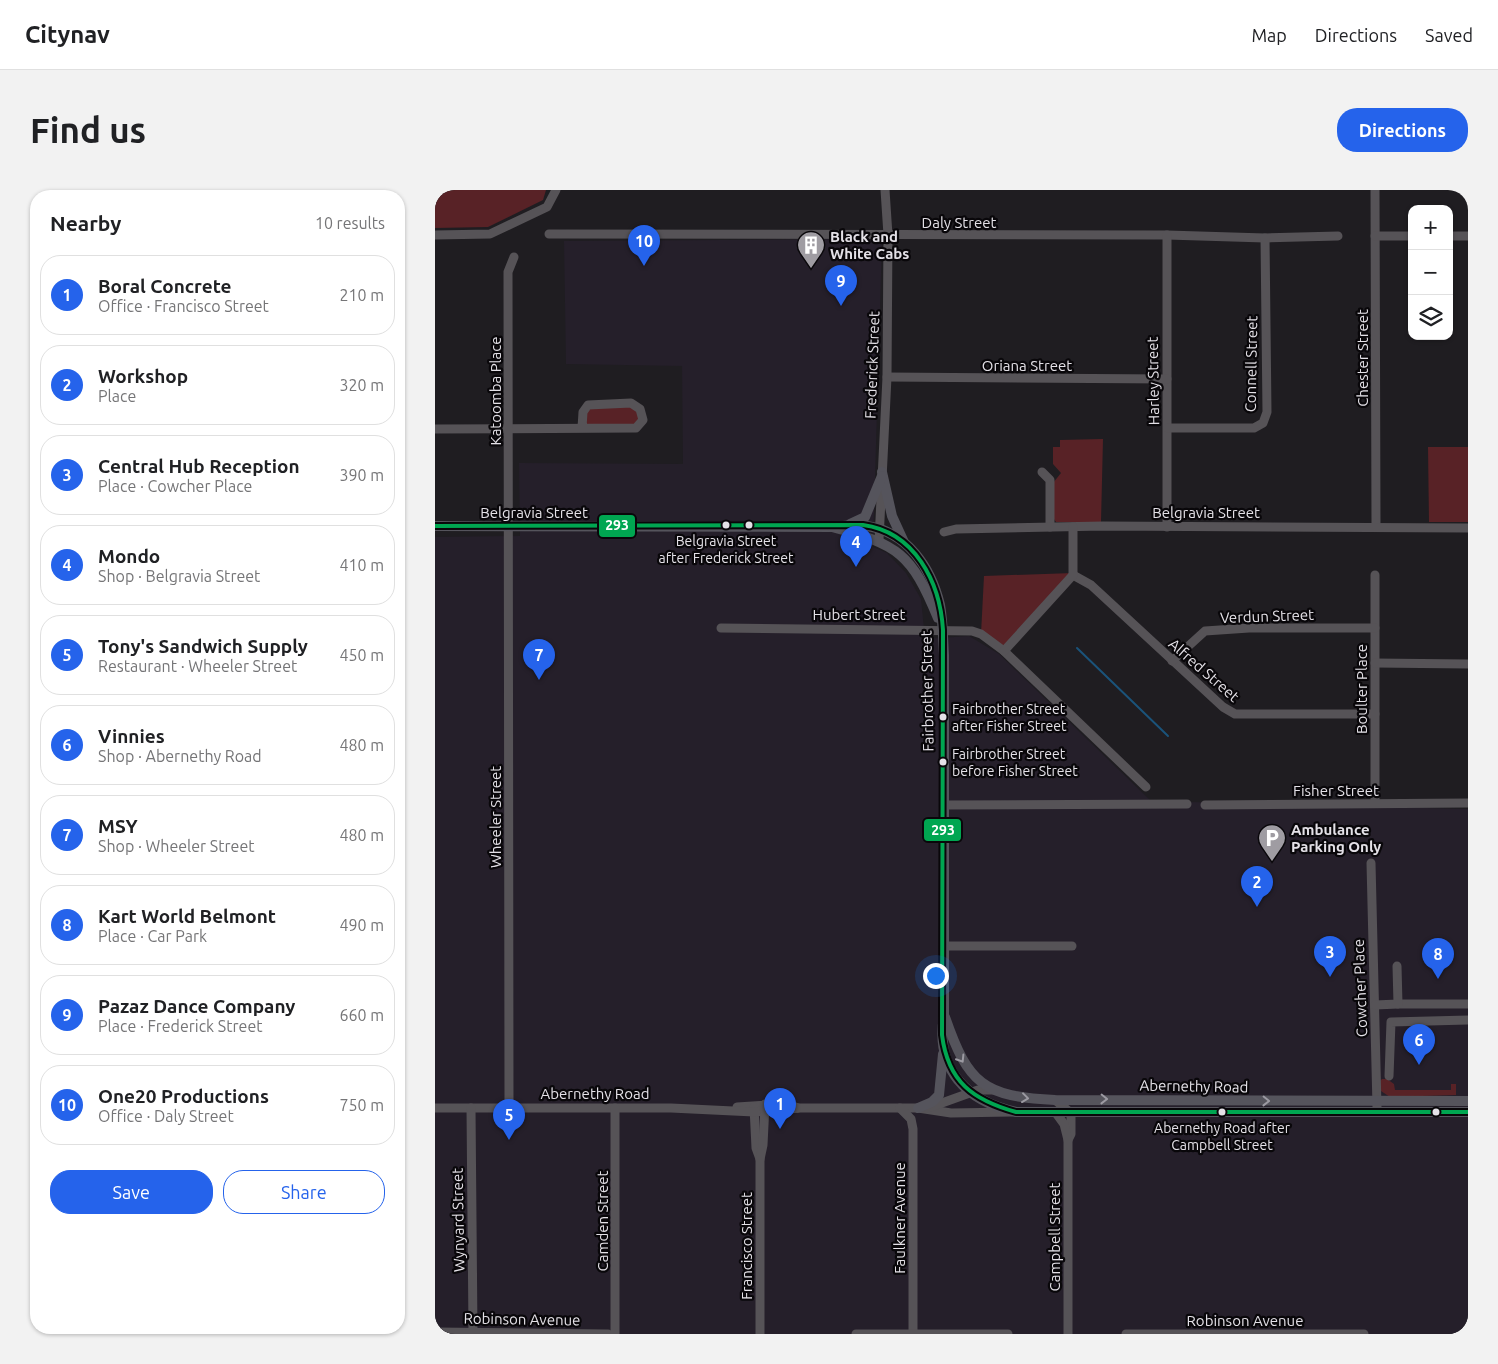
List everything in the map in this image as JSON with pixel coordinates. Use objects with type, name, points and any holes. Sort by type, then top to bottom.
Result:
[{"type":"main road","points":[[847,526],[865,517],[882,474]]},
{"type":"main road","points":[[882,474],[892,516],[904,542]]},
{"type":"main road","name":"Fairbrother Street","points":[[832,527],[865,525],[891,532],[904,542],[920,560],[932,583],[940,606],[944,655],[944,1016],[941,1036],[943,1048],[953,1074],[970,1092],[991,1106],[1016,1112]]},
{"type":"main road","name":"Belgravia Street","points":[[435,526],[832,527],[879,540],[904,557],[915,571],[942,629]]},
{"type":"main road","name":"Fairbrother Street","points":[[944,1016],[962,1062],[978,1079],[995,1090]]},
{"type":"main road","points":[[922,1108],[939,1095],[943,1048]]},
{"type":"main road","name":"Abernethy Road","points":[[995,1090],[1015,1096],[1055,1100],[1377,1107],[1468,1112]]},
{"type":"main road","name":"Abernethy Road","points":[[1016,1112],[1071,1113],[1377,1107],[1468,1101]]},
{"type":"street","points":[[435,235],[490,234],[547,207],[556,190]]},
{"type":"street","name":"Frederick Street","points":[[879,540],[887,377],[888,235],[885,190]]},
{"type":"street","name":"Chester Street","points":[[1375,190],[1376,526]]},
{"type":"street","name":"Daly Street","points":[[549,234],[1167,235],[1265,238],[1338,236]]},
{"type":"street","name":"Harley Street","points":[[1167,235],[1167,527]]},
{"type":"street","points":[[1375,236],[1408,236]]},
{"type":"street","points":[[1453,236],[1468,236]]},
{"type":"street","name":"Connell Street","points":[[1168,428],[1254,428],[1263,422],[1267,412],[1265,238]]},
{"type":"street","name":"Katoomba Place","points":[[509,527],[508,272],[514,257]]},
{"type":"street","name":"Oriana Street","points":[[887,377],[1167,379]]},
{"type":"street","points":[[435,428],[582,428],[636,428],[643,420],[640,409],[631,403],[589,405],[583,412],[582,428]]},
{"type":"street","points":[[1042,472],[1050,480],[1050,528]]},
{"type":"street","points":[[1050,480],[1057,473]]},
{"type":"street","name":"Belgravia Street","points":[[944,532],[955,529],[1073,527],[1355,528],[1376,526],[1397,528],[1468,528]]},
{"type":"street","name":"Wheeler Street","points":[[509,527],[509,1108]]},
{"type":"street","points":[[1004,651],[1073,575],[1073,527]]},
{"type":"street","name":"Alfred Street","points":[[1073,575],[1091,585],[1223,707],[1235,714],[1375,714]]},
{"type":"street","name":"Boulter Place","points":[[1375,575],[1375,803]]},
{"type":"street","name":"Hubert Street","points":[[721,628],[942,629],[972,631],[981,634],[1004,651],[1146,787]]},
{"type":"street","name":"Verdun Street","points":[[1172,661],[1205,631],[1249,628],[1375,628]]},
{"type":"street","points":[[1375,663],[1468,664]]},
{"type":"street","points":[[944,805],[1187,804]]},
{"type":"street","name":"Fisher Street","points":[[1205,804],[1468,804]]},
{"type":"street","name":"Cowcher Place","points":[[1371,863],[1377,1107]]},
{"type":"street","points":[[944,946],[1072,946]]},
{"type":"street","points":[[1397,966],[1398,1004]]},
{"type":"street","points":[[1375,1006],[1398,1004],[1468,1004]]},
{"type":"street","points":[[1375,1023],[1468,1020]]},
{"type":"street","points":[[1389,1076],[1391,1022]]},
{"type":"street","name":"Abernethy Road","points":[[922,1108],[978,1090],[995,1090]]},
{"type":"street","points":[[1055,1100],[1071,1113]]},
{"type":"street","name":"Abernethy Road","points":[[435,1108],[724,1110],[765,1108],[787,1104],[800,1108],[922,1108],[951,1112],[1016,1112]]},
{"type":"street","name":"Wynyard Street","points":[[471,1108],[473,1332]]},
{"type":"street","name":"Camden Street","points":[[615,1108],[615,1334]]},
{"type":"street","name":"Francisco Street","points":[[760,1334],[760,1159],[763,1145],[765,1108]]},
{"type":"street","name":"Faulkner Avenue","points":[[900,1108],[909,1117],[913,1129],[913,1333]]},
{"type":"street","name":"Francisco Street","points":[[754,1109],[756,1148],[760,1159]]},
{"type":"street","name":"Campbell Street","points":[[1056,1112],[1064,1124],[1068,1140],[1068,1334]]},
{"type":"street","name":"Campbell Street","points":[[1068,1140],[1071,1134],[1071,1113]]},
{"type":"street","name":"Robinson Avenue","points":[[435,1332],[608,1334]]},
{"type":"street","points":[[855,1334],[1008,1334]]},
{"type":"street","name":"Robinson Avenue","points":[[1126,1334],[1364,1334]]},
{"type":"shaded area","points":[[435,190],[546,190],[543,200],[488,227],[435,228]]},
{"type":"shaded area","points":[[882,239],[873,547],[887,553],[906,573],[921,599],[925,639],[969,636],[999,654],[1151,801],[1468,809],[1468,1020],[1388,1018],[1388,1022],[1468,1022],[1468,1334],[435,1334],[435,537],[520,536],[519,463],[683,464],[682,366],[566,364],[564,241]]},
{"type":"shaded area","points":[[631,403],[640,409],[641,420],[635,426],[582,428],[588,405]]},
{"type":"shaded area","points":[[1103,439],[1101,522],[1056,522],[1052,516],[1053,483],[1061,473],[1053,464],[1053,447],[1060,447],[1060,440]]},
{"type":"shaded area","points":[[1428,447],[1468,447],[1468,522],[1429,522]]},
{"type":"shaded area","points":[[1073,573],[1004,651],[981,634],[984,576]]},
{"type":"shaded area","points":[[1387,1079],[1394,1084],[1395,1090],[1451,1090],[1451,1084],[1456,1084],[1456,1095],[1390,1097],[1381,1091],[1380,1081]]},
{"type":"waterway","points":[[1077,648],[1168,736]]},
{"type":"transit line","name":"293","points":[[435,526],[863,525],[881,530],[897,538],[910,549],[921,562],[937,594],[943,630],[942,1035],[945,1051],[957,1077],[965,1087],[987,1102],[1016,1112],[1468,1112]]},
{"type":"place","name":"One20 Productions","points":[[644,266]]},
{"type":"place","name":"Black and White Cabs","points":[[811,269]]},
{"type":"place","name":"Pazaz Dance Company","points":[[841,306]]},
{"type":"place","name":"Belgravia Street after Frederick Street","points":[[726,525]]},
{"type":"place","name":"Mondo","points":[[856,567]]},
{"type":"place","name":"MSY","points":[[539,680]]},
{"type":"place","name":"Fairbrother Street after Fisher Street","points":[[943,717]]},
{"type":"place","name":"Fairbrother Street before Fisher Street","points":[[943,762]]},
{"type":"place","name":"Ambulance Parking Only","points":[[1272,862]]},
{"type":"place","name":"Workshop","points":[[1257,907]]},
{"type":"place","name":"Central Hub Reception","points":[[1330,977]]},
{"type":"place","name":"Kart World Belmont","points":[[1438,979]]},
{"type":"place","name":"Vinnies","points":[[1419,1065]]},
{"type":"place","name":"Abernethy Road after Campbell Street","points":[[1222,1112]]},
{"type":"place","name":"Boral Concrete","points":[[780,1129]]},
{"type":"place","name":"Tony's Sandwich Supply","points":[[509,1140]]}]
